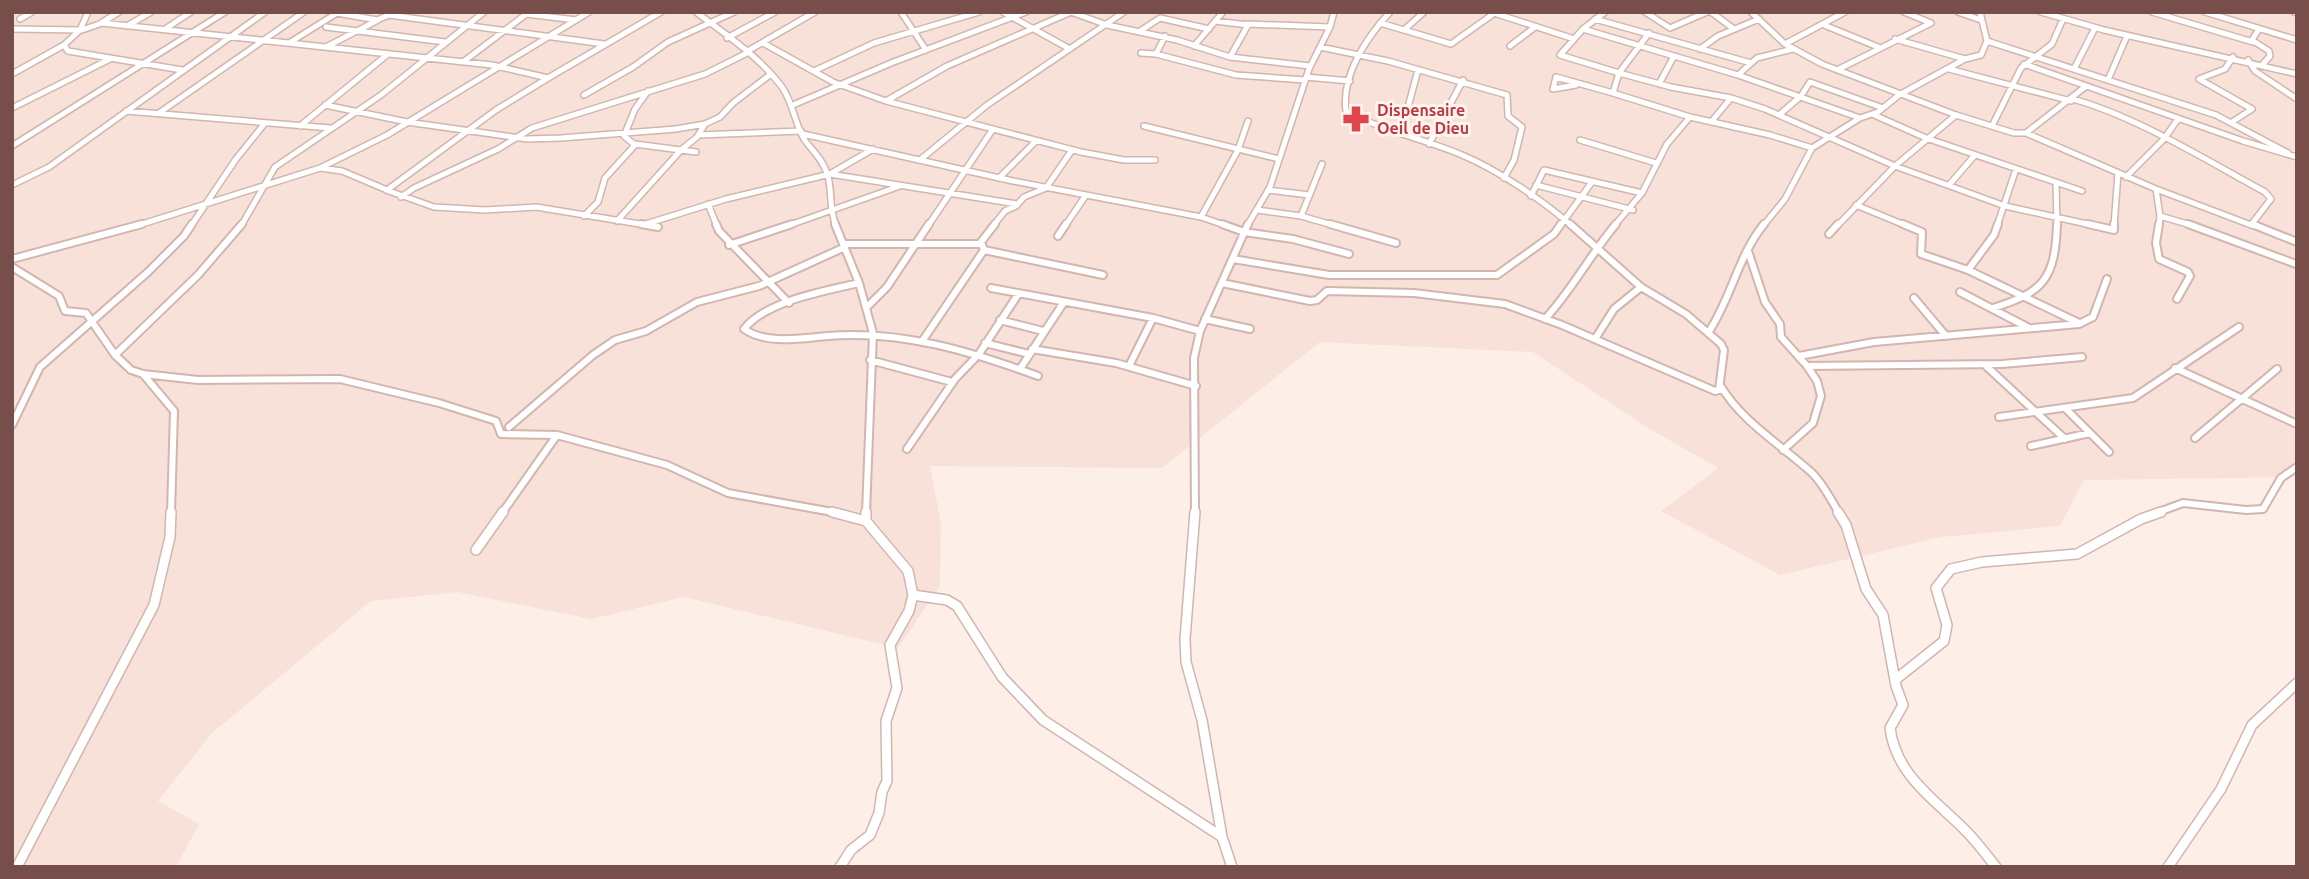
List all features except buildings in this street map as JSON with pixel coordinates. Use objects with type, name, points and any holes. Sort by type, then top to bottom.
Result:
[{"type":"street","points":[[20,19],[32,12]]},
{"type":"street","points":[[12,74],[64,45],[80,30],[88,12]]},
{"type":"street","points":[[12,29],[80,30],[102,23],[119,12]]},
{"type":"street","points":[[127,26],[151,12]]},
{"type":"street","points":[[164,29],[191,12]]},
{"type":"street","points":[[12,146],[225,12]]},
{"type":"street","points":[[12,185],[49,167],[265,12]]},
{"type":"street","points":[[159,113],[304,12]]},
{"type":"street","points":[[331,12],[378,20]]},
{"type":"street","points":[[434,20],[440,12]]},
{"type":"street","points":[[115,355],[197,274],[242,223],[275,167],[358,111],[484,12]]},
{"type":"street","points":[[12,258],[204,206],[320,168],[471,85],[498,65],[589,12]]},
{"type":"street","points":[[386,190],[466,131],[548,78],[661,12]]},
{"type":"street","points":[[696,12],[771,74],[793,105],[805,141],[816,150],[829,174],[830,211],[859,283],[873,333],[866,522]]},
{"type":"street","points":[[584,95],[633,67],[667,43],[734,12]]},
{"type":"street","points":[[727,38],[775,12]]},
{"type":"street","points":[[401,197],[414,188],[498,149],[542,125],[707,73],[815,12]]},
{"type":"street","points":[[901,12],[926,50]]},
{"type":"street","points":[[814,71],[874,44],[979,12]]},
{"type":"street","points":[[1003,12],[1068,48]]},
{"type":"street","points":[[793,105],[1026,12]]},
{"type":"street","points":[[886,101],[925,77],[1071,12],[1107,24],[1164,36],[1230,57],[1270,64],[1310,66]]},
{"type":"street","points":[[921,159],[969,122],[987,104],[1124,12]]},
{"type":"street","points":[[1140,32],[1166,12]]},
{"type":"street","points":[[1194,47],[1223,12]]},
{"type":"street","points":[[1232,867],[1222,837],[1202,720],[1186,662],[1185,639],[1195,516],[1194,358],[1205,318],[1244,232],[1268,190],[1310,66],[1330,27],[1334,12]]},
{"type":"street","points":[[1222,282],[1310,302],[1317,300],[1326,291],[1414,293],[1498,303],[1595,339],[1715,391],[1719,390],[1723,347],[1686,314],[1641,287],[1565,221],[1504,178],[1464,156],[1363,120],[1346,111],[1345,102],[1350,81],[1360,54],[1372,31],[1390,12]]},
{"type":"street","points":[[1404,30],[1424,12]]},
{"type":"street","points":[[1605,12],[1583,29],[1560,55],[1659,84],[1731,99],[1779,115],[1895,166],[2005,206],[2114,230],[2118,173]]},
{"type":"street","points":[[1647,13],[1670,28],[1709,12],[1734,29]]},
{"type":"street","points":[[1785,44],[1846,12]]},
{"type":"street","points":[[1837,70],[1878,47],[1931,23],[1904,12]]},
{"type":"street","points":[[1958,12],[1981,20]]},
{"type":"street","points":[[1708,333],[1723,312],[1752,239],[1785,199],[1812,148],[1832,138],[1860,118],[1872,114],[1899,95],[1965,59],[1981,55],[1987,41],[1980,12]]},
{"type":"street","points":[[2041,12],[2127,36],[2248,60],[2297,74]]},
{"type":"street","points":[[2152,12],[2253,42],[2269,51],[2270,56],[2263,64]]},
{"type":"street","points":[[2205,12],[2297,40]]},
{"type":"street","points":[[289,43],[337,13]]},
{"type":"street","points":[[463,62],[527,13],[576,20]]},
{"type":"street","points":[[1380,23],[1406,33],[1451,44],[1494,13],[1574,39]]},
{"type":"street","points":[[1753,13],[1785,44],[1837,70],[1956,115],[2026,134],[2156,189],[2297,242]]},
{"type":"street","points":[[325,47],[389,15],[604,44]]},
{"type":"street","points":[[1160,18],[1209,29]]},
{"type":"street","points":[[1595,19],[1751,63]]},
{"type":"street","points":[[1700,49],[1734,29],[1759,19]]},
{"type":"street","points":[[1992,126],[2024,64],[2052,44],[2063,19]]},
{"type":"street","points":[[1215,21],[1330,27]]},
{"type":"street","points":[[102,23],[498,65],[548,78]]},
{"type":"street","points":[[1230,57],[1247,30],[1246,24]]},
{"type":"street","points":[[1824,25],[1878,47]]},
{"type":"street","points":[[326,27],[445,42]]},
{"type":"street","points":[[1510,46],[1535,27]]},
{"type":"street","points":[[2074,69],[2095,28]]},
{"type":"street","points":[[1583,29],[1639,48],[1738,75],[1860,118]]},
{"type":"street","points":[[2253,42],[2259,29]]},
{"type":"street","points":[[1613,93],[1619,73],[1649,33]]},
{"type":"street","points":[[1156,54],[1164,36]]},
{"type":"street","points":[[2108,80],[2127,36]]},
{"type":"street","points":[[1895,39],[1965,59]]},
{"type":"street","points":[[1987,41],[2232,122],[2297,157]]},
{"type":"street","points":[[763,43],[841,85],[886,101],[1072,150],[1124,160],[1155,160]]},
{"type":"street","points":[[64,45],[68,51],[182,70]]},
{"type":"street","points":[[1320,47],[1360,54],[1463,80],[1510,96],[1508,116],[1522,125],[1511,170],[1504,178]]},
{"type":"street","points":[[1738,75],[1766,54],[1793,49]]},
{"type":"street","points":[[300,126],[388,54]]},
{"type":"street","points":[[1141,54],[1156,54],[1236,75],[1350,81]]},
{"type":"street","points":[[2232,122],[2252,109],[2199,79],[2225,69],[2233,57]]},
{"type":"street","points":[[1659,84],[1673,58]]},
{"type":"street","points":[[12,108],[111,59]]},
{"type":"street","points":[[2248,60],[2255,71],[2297,99]]},
{"type":"street","points":[[2024,64],[2256,146],[2288,153]]},
{"type":"street","points":[[1949,69],[2091,104],[2232,172],[2270,195],[2271,199],[2251,225]]},
{"type":"street","points":[[1408,107],[1418,70]]},
{"type":"street","points":[[325,105],[407,122],[532,139],[625,133],[705,124],[720,117],[733,103],[771,74]]},
{"type":"street","points":[[1429,144],[1463,80]]},
{"type":"street","points":[[1779,115],[1801,96],[1809,82],[1883,107]]},
{"type":"street","points":[[1576,85],[1812,148]]},
{"type":"street","points":[[2026,134],[2085,87]]},
{"type":"street","points":[[649,90],[638,104],[624,137],[635,144],[696,152]]},
{"type":"street","points":[[1711,122],[1731,99]]},
{"type":"street","points":[[126,111],[331,128]]},
{"type":"street","points":[[1872,114],[1926,138],[2082,191]]},
{"type":"street","points":[[1829,234],[1895,166],[1956,115]]},
{"type":"street","points":[[1545,319],[1565,297],[1596,248],[1630,210],[1667,144],[1690,117]]},
{"type":"street","points":[[2126,177],[2164,139],[2178,119]]},
{"type":"street","points":[[1201,217],[1238,150],[1248,121]]},
{"type":"street","points":[[12,425],[40,367],[148,272],[184,236],[265,123]]},
{"type":"street","points":[[617,221],[681,150],[699,135],[705,124]]},
{"type":"street","points":[[1144,126],[1279,159]]},
{"type":"street","points":[[867,307],[887,287],[993,129]]},
{"type":"street","points":[[699,135],[802,132],[999,178],[1201,217],[1244,232],[1299,240],[1349,254]]},
{"type":"street","points":[[1580,139],[1656,163]]},
{"type":"street","points":[[999,178],[1036,141]]},
{"type":"street","points":[[584,216],[598,203],[605,178],[635,144]]},
{"type":"street","points":[[643,225],[708,204],[829,174],[873,149]]},
{"type":"street","points":[[923,340],[1005,211],[1025,197],[1046,188],[1072,150]]},
{"type":"street","points":[[1949,186],[1975,155]]},
{"type":"street","points":[[1301,216],[1322,164]]},
{"type":"street","points":[[320,168],[342,171],[401,197],[430,206],[458,209],[536,207],[658,227]]},
{"type":"street","points":[[1968,270],[1994,235],[2016,169]]},
{"type":"street","points":[[1531,196],[1544,170],[1642,192]]},
{"type":"street","points":[[829,174],[947,195],[1018,204]]},
{"type":"street","points":[[1233,258],[1329,275],[1497,275],[1554,234],[1592,182]]},
{"type":"street","points":[[1993,308],[2025,297],[2038,289],[2054,263],[2056,182]]},
{"type":"street","points":[[1536,185],[1630,210]]},
{"type":"street","points":[[731,245],[901,186]]},
{"type":"street","points":[[2156,189],[2160,216],[2156,243],[2159,259],[2190,276],[2177,299]]},
{"type":"street","points":[[1268,190],[1309,195]]},
{"type":"street","points":[[1058,236],[1086,195]]},
{"type":"street","points":[[708,204],[719,231],[789,303]]},
{"type":"street","points":[[1856,205],[1920,230],[1923,233],[1921,254],[1968,270],[2079,324]]},
{"type":"street","points":[[1257,210],[1301,216],[1396,243]]},
{"type":"street","points":[[2160,216],[2296,264]]},
{"type":"street","points":[[509,427],[593,355],[615,340],[646,331],[697,302],[769,282],[844,246],[916,243],[983,247],[1103,275]]},
{"type":"street","points":[[1748,251],[1767,306],[1780,324],[1781,337],[1807,366],[1820,389],[1819,410],[1813,423],[1783,450]]},
{"type":"street","points":[[12,267],[59,296],[65,311],[83,312],[115,355],[131,370],[143,374],[198,380],[341,379],[450,405],[524,433]]},
{"type":"street","points":[[1799,356],[1874,342],[2079,324],[2093,317],[2107,279]]},
{"type":"street","points":[[859,283],[789,303],[750,320],[744,329],[747,333],[772,338],[873,333],[923,340],[979,354],[1038,376]]},
{"type":"street","points":[[1595,339],[1614,309],[1641,287]]},
{"type":"street","points":[[991,288],[1153,318],[1200,331]]},
{"type":"street","points":[[1960,292],[2029,328]]},
{"type":"street","points":[[907,449],[952,382],[979,354],[1019,293]]},
{"type":"street","points":[[1913,298],[1933,317],[1945,336]]},
{"type":"street","points":[[1020,369],[1064,302]]},
{"type":"street","points":[[1129,366],[1153,318]]},
{"type":"street","points":[[1205,318],[1250,329]]},
{"type":"street","points":[[1000,320],[1044,331]]},
{"type":"street","points":[[1999,417],[2139,397],[2150,391],[2175,368],[2238,327]]},
{"type":"street","points":[[985,343],[1129,366],[1196,386]]},
{"type":"street","points":[[1807,366],[1985,365],[2081,357]]},
{"type":"street","points":[[870,360],[952,382]]},
{"type":"street","points":[[1985,365],[2065,439]]},
{"type":"street","points":[[2175,368],[2297,424]]},
{"type":"street","points":[[2195,438],[2277,369]]},
{"type":"street","points":[[17,867],[154,604],[170,537],[174,411],[143,374]]},
{"type":"street","points":[[1720,385],[1727,397],[1760,431],[1818,480],[1846,525],[1866,589],[1883,615],[1895,680],[1903,705],[1892,720],[1890,728],[1900,760],[1922,792],[1960,825],[1996,867]]},
{"type":"street","points":[[2065,408],[2109,452]]},
{"type":"street","points":[[496,421],[501,434],[557,435],[667,465],[728,494],[830,511],[866,522],[908,571],[913,595],[909,611],[890,645],[896,693],[887,715],[888,774],[879,813],[870,835],[851,850],[840,867]]},
{"type":"street","points":[[2031,446],[2090,433]]},
{"type":"street","points":[[476,550],[557,435]]},
{"type":"street","points":[[1895,680],[1944,641],[1947,625],[1936,589],[1951,569],[1982,562],[2077,554],[2141,519],[2183,503],[2246,510],[2263,509],[2280,477],[2288,469],[2297,467]]},
{"type":"street","points":[[913,595],[947,600],[957,607],[1002,677],[1043,720],[1222,837]]},
{"type":"street","points":[[2168,867],[2221,789],[2252,725],[2297,683]]},
{"type":"shaded area","points":[[12,12],[2297,12],[2297,477],[2084,480],[2060,526],[1941,537],[1780,575],[1661,511],[1718,468],[1648,428],[1533,352],[1320,342],[1162,468],[930,466],[941,524],[940,586],[898,648],[684,597],[591,619],[458,592],[371,601],[212,733],[158,801],[199,824],[176,867],[12,867]]},
{"type":"place","name":"Dispensaire Oeil de Dieu","points":[[1356,119]]}]
